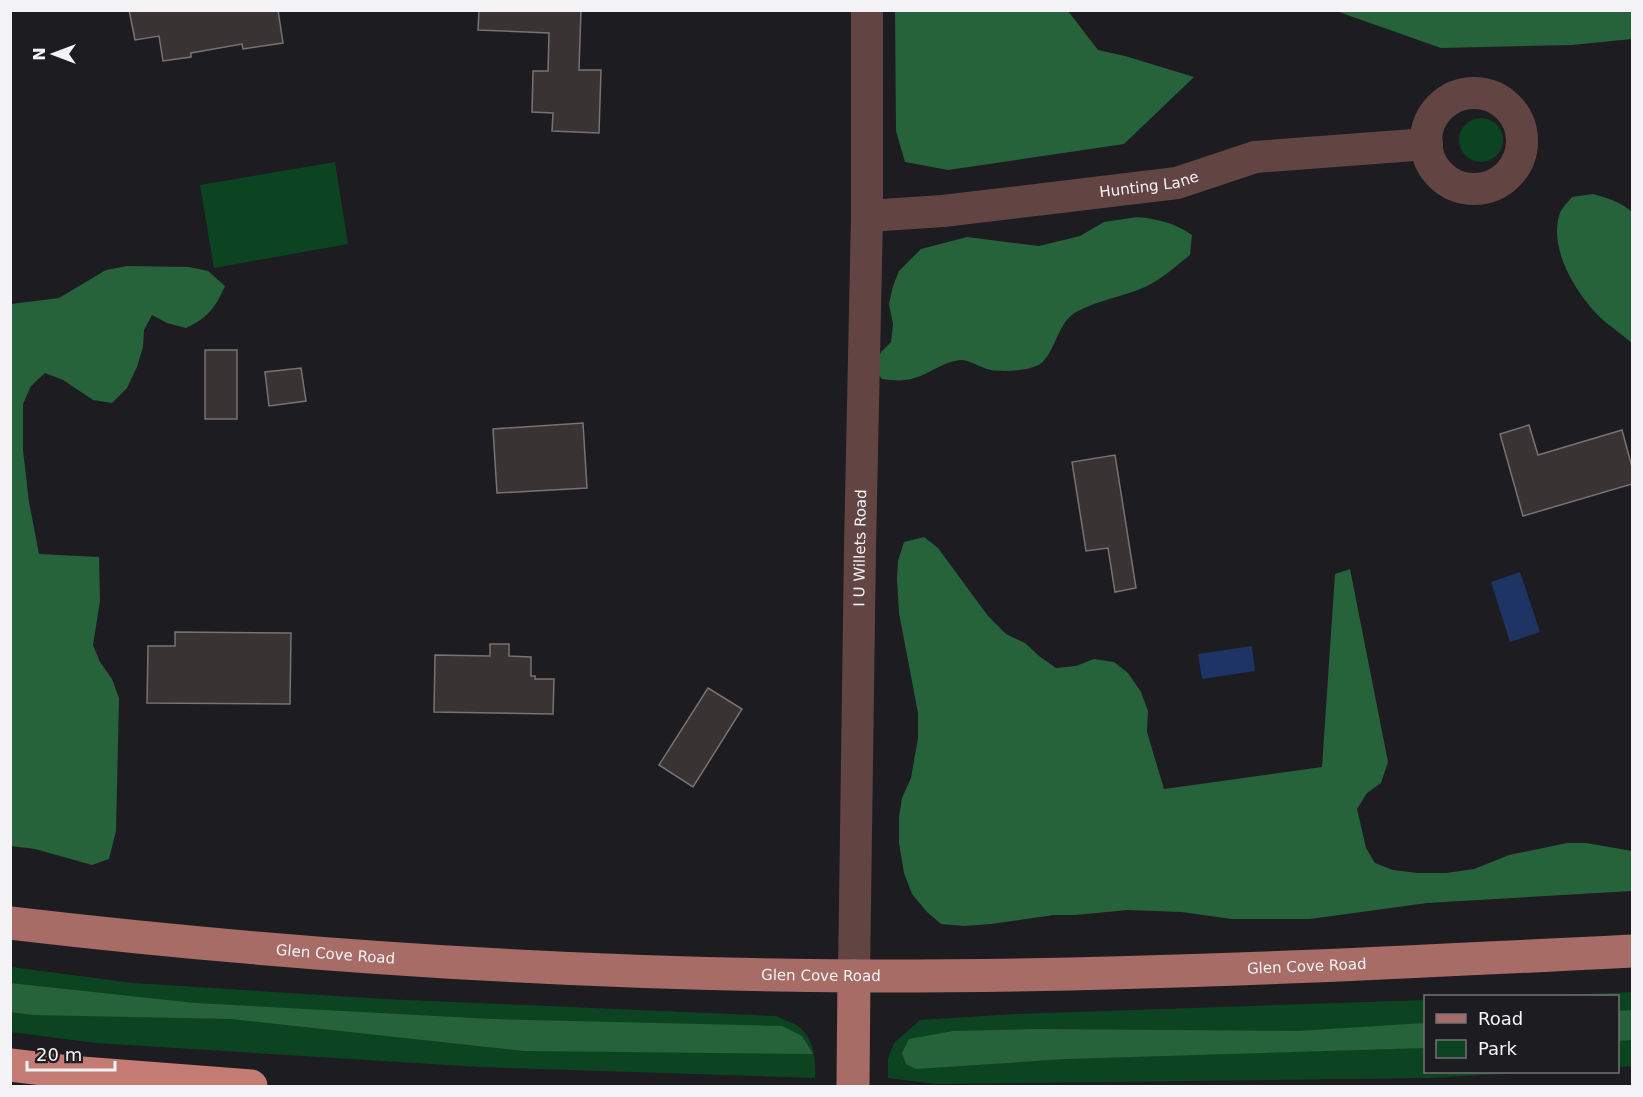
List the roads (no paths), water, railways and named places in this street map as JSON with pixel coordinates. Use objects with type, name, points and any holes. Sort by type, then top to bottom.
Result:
[{"type":"highway","points":[[10,1065],[69,1072],[250,1086]]},
{"type":"main road","name":"Glen Cove Road","points":[[10,923],[289,951],[590,969],[854,976],[1195,971],[1632,951]]},
{"type":"main road","name":"I U Willets Road","points":[[853,1086],[854,976]]},
{"type":"street","name":"I U Willets Road","points":[[854,976],[867,216],[867,10]]},
{"type":"street","name":"Hunting Lane","points":[[867,216],[943,211],[1177,183],[1255,157],[1427,144]]},
{"type":"water","points":[[1520,572],[1540,632],[1510,642],[1491,582]]},
{"type":"water","points":[[1252,646],[1255,671],[1202,679],[1198,654]]}]
